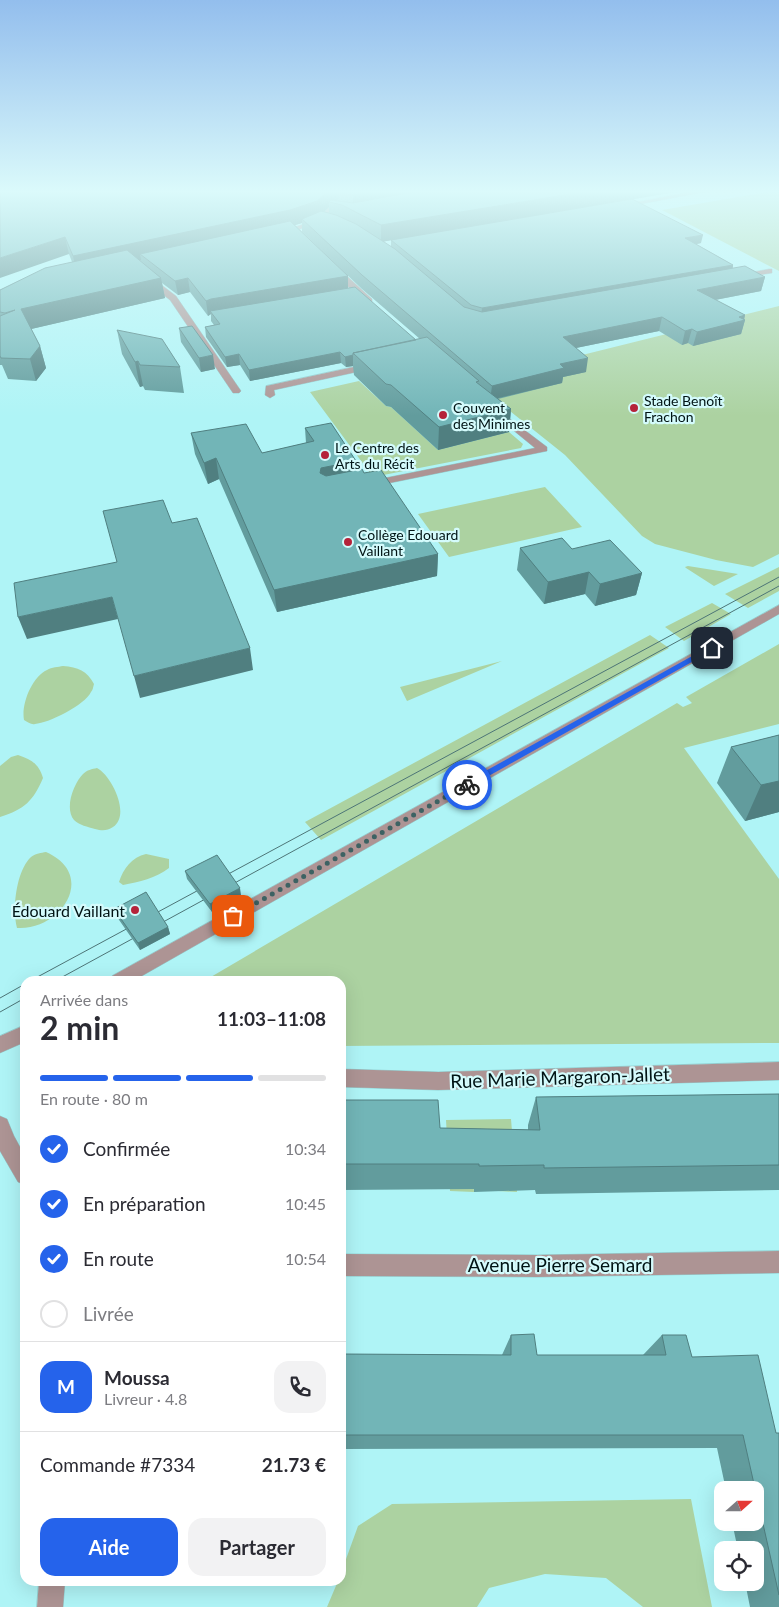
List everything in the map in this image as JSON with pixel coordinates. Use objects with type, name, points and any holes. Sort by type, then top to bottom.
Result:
[{"type":"street","points":[[330,266],[353,293],[380,310]]},
{"type":"street","points":[[138,271],[173,298],[236,391]]},
{"type":"street","points":[[730,277],[769,271]]},
{"type":"street","points":[[270,396],[269,388],[379,365]]},
{"type":"street","points":[[364,486],[543,449],[483,401]]},
{"type":"street","points":[[127,976],[779,609]]},
{"type":"street","points":[[0,1045],[20,1035]]},
{"type":"street","name":"Rue Marie Margaron-Jallet","points":[[346,1078],[438,1081],[779,1071]]},
{"type":"street","points":[[0,1126],[6,1142],[20,1166]]},
{"type":"street","name":"Avenue Pierre Semard","points":[[346,1265],[538,1266],[779,1262]]},
{"type":"street","points":[[50,1607],[52,1586]]},
{"type":"green space","points":[[769,266],[779,266],[779,271]]},
{"type":"green space","points":[[779,306],[779,554],[753,567],[716,560],[655,544],[642,536],[565,455],[495,399],[546,364]]},
{"type":"green space","points":[[359,381],[438,450],[509,432],[523,444],[521,448],[373,477],[310,392]]},
{"type":"green space","points":[[545,487],[582,527],[449,557],[418,514]]},
{"type":"green space","points":[[685,567],[738,574],[714,586]]},
{"type":"green space","points":[[779,567],[779,591],[748,608],[725,594]]},
{"type":"green space","points":[[712,603],[731,614],[684,641],[665,627]]},
{"type":"green space","points":[[650,635],[669,648],[321,840],[305,822]]},
{"type":"green space","points":[[779,644],[779,724],[684,748],[779,879],[779,1043],[346,1046],[346,976],[213,976],[677,703],[683,707],[692,703],[686,697]]},
{"type":"green space","points":[[502,661],[407,701],[400,687]]},
{"type":"green space","points":[[63,666],[82,670],[88,676],[94,684],[87,697],[74,708],[41,723],[34,724],[24,720],[24,706],[32,685],[49,669]]},
{"type":"green space","points":[[18,755],[34,763],[43,778],[36,793],[27,803],[16,811],[0,817],[0,766],[11,757]]},
{"type":"green space","points":[[97,768],[103,772],[113,787],[120,805],[118,821],[113,827],[104,830],[78,823],[71,815],[70,809],[71,796],[80,778],[91,769]]},
{"type":"green space","points":[[46,852],[61,862],[70,874],[71,887],[68,900],[47,921],[33,927],[17,928],[15,901],[22,871],[31,857]]},
{"type":"green space","points":[[146,854],[169,859],[169,868],[141,881],[123,885],[119,882],[129,864],[136,858]]},
{"type":"green space","points":[[511,1119],[517,1192],[498,1191],[495,1156],[472,1156],[474,1192],[450,1191],[446,1120]]},
{"type":"green space","points":[[691,1499],[712,1607],[643,1607],[606,1578],[545,1574],[489,1588],[477,1607],[327,1607],[336,1586],[346,1586],[346,1559],[358,1526],[392,1504]]},
{"type":"building","points":[[54,266],[146,266],[161,278],[21,309],[40,346],[30,359],[1,358],[0,316],[15,310],[5,313],[0,312],[0,290],[45,268]]},
{"type":"building","points":[[156,266],[337,266],[348,276],[206,301],[188,278],[175,281]]},
{"type":"building","points":[[352,266],[415,266],[464,307],[482,312],[745,266],[765,277],[697,290],[745,315],[739,317],[745,320],[697,332],[692,329],[685,331],[662,317],[563,337],[588,358],[560,364],[564,368],[492,386]]},
{"type":"building","points":[[423,266],[727,266],[482,308],[471,305]]},
{"type":"building","points":[[355,287],[416,340],[353,353],[353,355],[345,357],[340,352],[249,370],[239,354],[225,357],[205,327],[220,324],[210,311]]},
{"type":"building","points":[[192,326],[213,355],[199,358],[179,328]]},
{"type":"building","points":[[117,330],[162,339],[180,367],[140,365],[138,361],[135,362]]},
{"type":"building","points":[[427,337],[479,381],[476,382],[511,409],[439,427],[391,385],[386,384],[353,353]]},
{"type":"building","points":[[331,423],[356,461],[321,468],[320,473],[326,476],[362,469],[364,473],[381,470],[438,554],[274,590],[216,458],[204,463],[191,433],[246,424],[262,453],[314,441],[305,428]]},
{"type":"building","points":[[163,500],[172,523],[197,518],[250,648],[134,676],[112,597],[18,617],[14,583],[117,562],[103,511]]},
{"type":"building","points":[[562,538],[572,549],[610,540],[642,573],[600,584],[589,572],[548,582],[520,548]]},
{"type":"building","points":[[779,735],[779,781],[761,785],[731,747]]},
{"type":"building","points":[[217,855],[240,888],[210,904],[185,871]]},
{"type":"building","points":[[146,892],[168,927],[138,943],[114,909]]},
{"type":"building","points":[[779,1094],[779,1165],[544,1168],[544,1165],[346,1164],[346,1100],[438,1100],[440,1128],[540,1130],[536,1097]]},
{"type":"building","points":[[534,1334],[537,1355],[666,1355],[662,1335],[686,1335],[692,1357],[758,1355],[776,1433],[779,1433],[779,1595],[764,1528],[764,1481],[753,1481],[743,1435],[346,1435],[346,1354],[511,1355],[511,1335]]},
{"type":"tram line","points":[[39,976],[779,577]]},
{"type":"tram line","points":[[64,976],[779,586]]},
{"type":"tram line","points":[[0,998],[20,987]]},
{"type":"tram line","points":[[0,1012],[20,1001]]},
{"type":"way so far","points":[[233,916],[467,785]]},
{"type":"place","name":"Stade Benoît Frachon","points":[[634,408]]},
{"type":"place","name":"Couvent des Minimes","points":[[443,415]]},
{"type":"place","name":"Le Centre des Arts du Récit","points":[[325,455]]},
{"type":"place","name":"Collège Edouard Vaillant","points":[[348,542]]},
{"type":"place","name":"Édouard Vaillant","points":[[135,910]]},
{"type":"route","points":[[467,785],[637,688],[712,648]]}]
